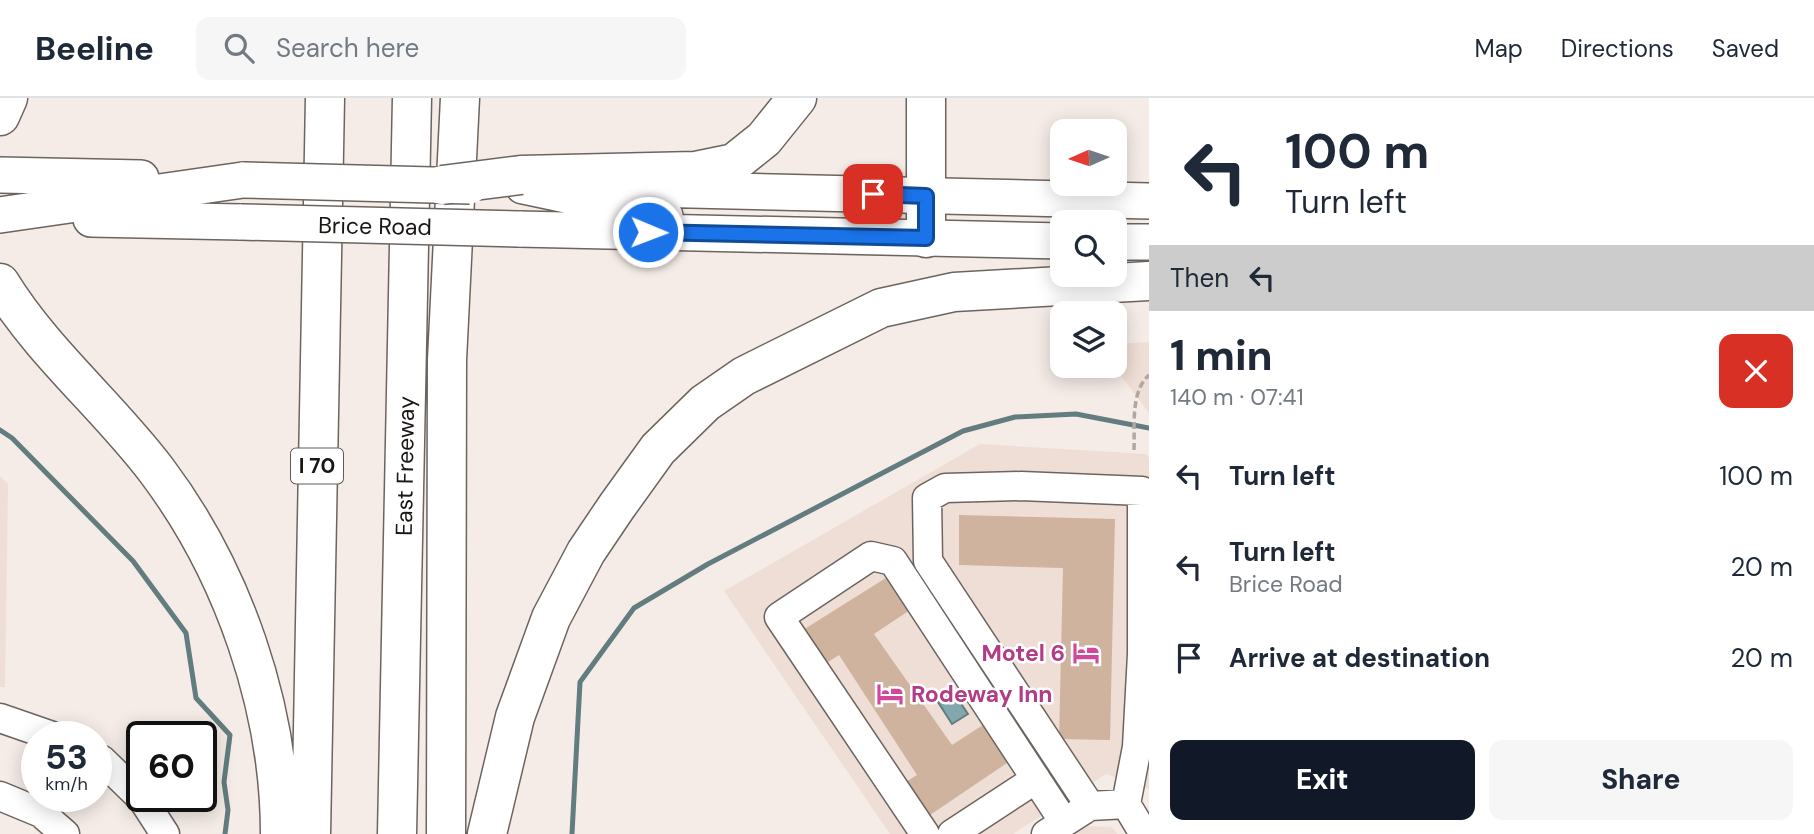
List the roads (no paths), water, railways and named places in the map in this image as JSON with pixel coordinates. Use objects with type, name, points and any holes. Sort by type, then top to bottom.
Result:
[{"type":"highway","points":[[0,116],[8,98]]},
{"type":"highway","name":"I 70","points":[[311,834],[325,98]]},
{"type":"highway","name":"East Freeway","points":[[397,834],[412,98]]},
{"type":"highway","points":[[446,834],[447,360],[460,98]]},
{"type":"highway","points":[[442,185],[695,172],[734,163],[764,139],[797,98]]},
{"type":"highway","points":[[926,98],[926,238]]},
{"type":"highway","points":[[488,834],[515,717],[551,618],[586,552],[617,506],[658,449],[705,402],[744,376],[881,308],[954,292],[1149,281]]},
{"type":"highway","points":[[0,283],[36,334],[156,470],[206,551],[228,596],[261,691],[274,751],[280,834]]},
{"type":"main road","name":"Brice Road","points":[[0,175],[442,185]]},
{"type":"main road","name":"Brice Road","points":[[0,216],[243,180]]},
{"type":"main road","points":[[522,181],[926,196],[1149,201]]},
{"type":"main road","name":"Brice Road","points":[[522,181],[751,234]]},
{"type":"main road","name":"Brice Road","points":[[0,216],[1050,241]]},
{"type":"main road","points":[[1127,242],[1149,242]]},
{"type":"street","points":[[1090,806],[928,561],[927,498],[945,488],[1021,486],[1142,491],[1142,654],[1138,733],[1126,804],[1144,834]]},
{"type":"street","points":[[925,834],[779,617],[871,556],[893,561],[1036,779],[1055,828],[1090,806],[1126,804]]},
{"type":"street","points":[[0,718],[21,725]]},
{"type":"street","points":[[112,771],[143,800],[165,834]]},
{"type":"street","points":[[952,834],[1036,779]]},
{"type":"street","points":[[1,799],[41,813],[65,834]]},
{"type":"water","points":[[953,692],[968,714],[952,724],[938,702]]},
{"type":"waterway","points":[[572,834],[580,682],[634,608],[708,564],[963,431],[1015,417],[1076,414],[1149,428]]},
{"type":"waterway","points":[[0,430],[12,438],[133,561],[186,633],[196,698],[230,735],[224,782],[228,810],[225,834]]},
{"type":"place","name":"Motel 6","points":[[1086,653]]},
{"type":"place","name":"Rodeway Inn","points":[[890,694]]}]
